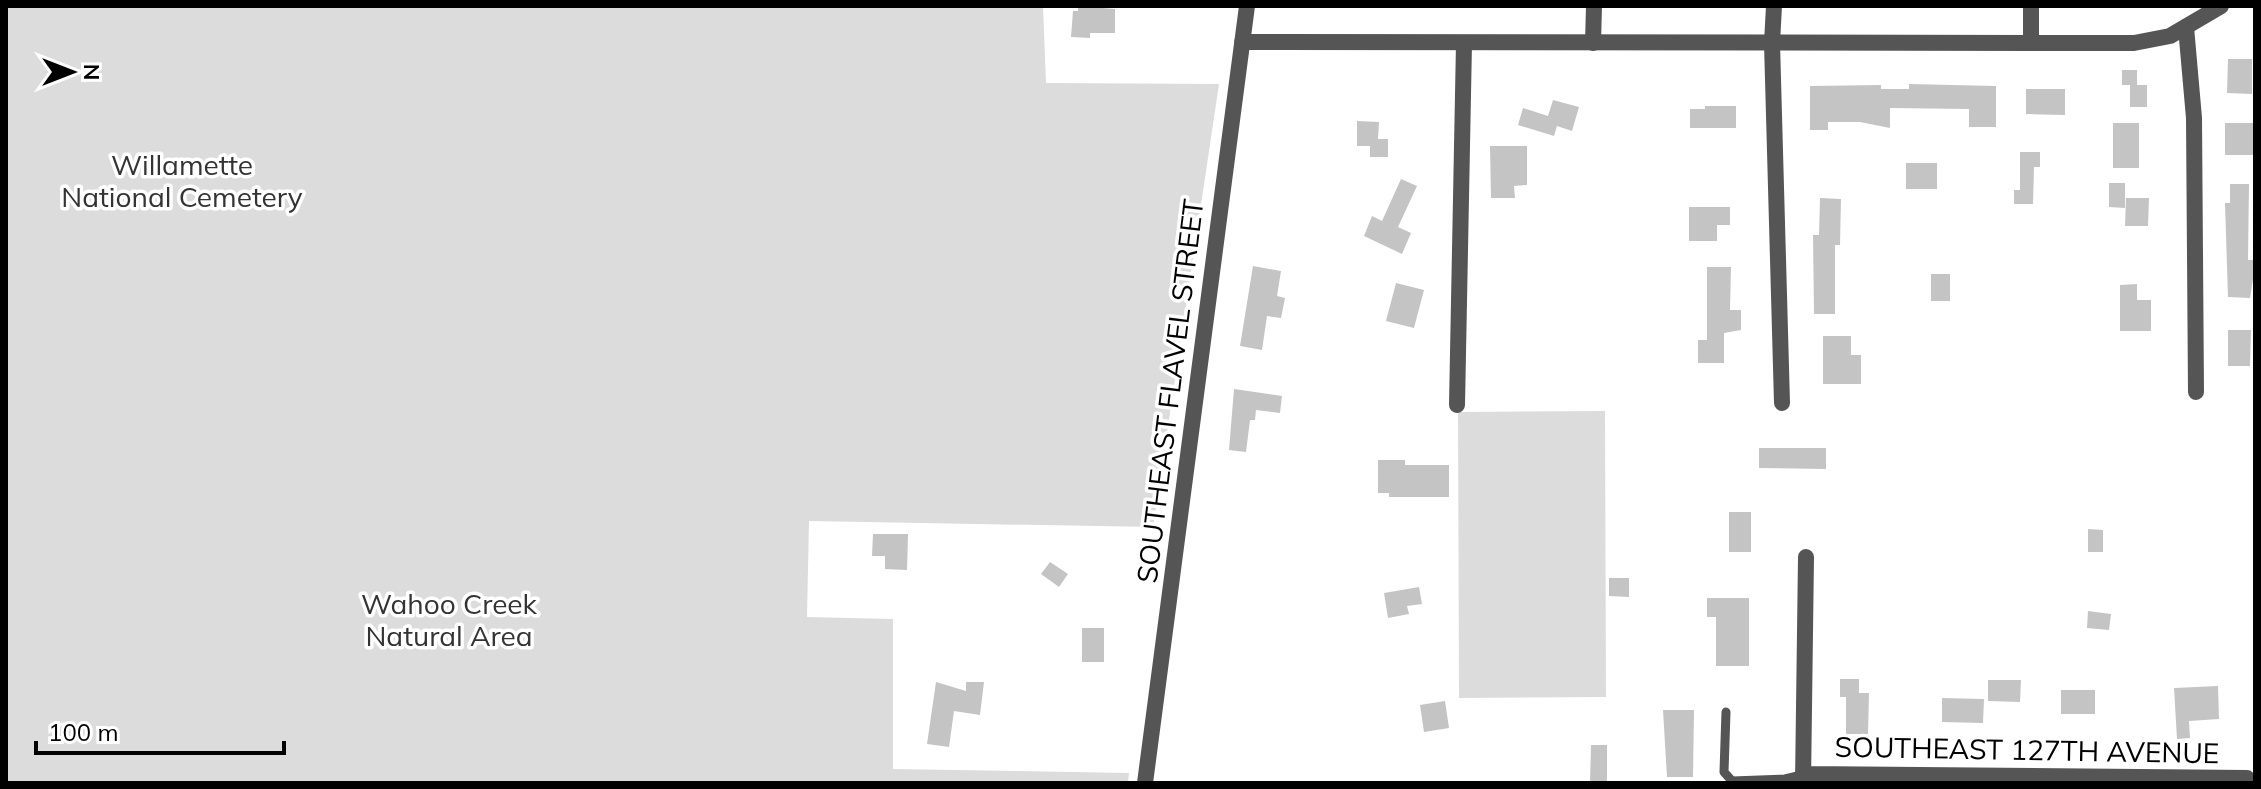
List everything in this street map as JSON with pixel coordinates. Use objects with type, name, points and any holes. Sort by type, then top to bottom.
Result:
[{"type":"street","name":"SOUTHEAST FLAVEL STREET","points":[[1145,783],[1247,6]]},
{"type":"street","points":[[1593,43],[1594,6]]},
{"type":"street","points":[[1774,6],[1772,43],[1782,403]]},
{"type":"street","points":[[2031,6],[2031,43]]},
{"type":"street","points":[[1242,42],[2146,42],[2186,27],[2221,6]]},
{"type":"street","points":[[2186,27],[2194,118],[2196,392]]},
{"type":"street","points":[[1457,405],[1464,43]]},
{"type":"street","points":[[1804,779],[1806,557]]},
{"type":"street","name":"SOUTHEAST 127TH AVENUE","points":[[1804,779],[2250,776]]},
{"type":"lane","points":[[1726,712],[1724,772],[1732,781],[1804,779]]},
{"type":"green space","points":[[6,6],[1043,6],[1046,83],[1219,84],[1153,527],[809,521],[807,617],[893,619],[893,769],[1129,773],[1128,783],[6,783]]},
{"type":"green space","points":[[1605,411],[1606,697],[1459,698],[1458,412]]},
{"type":"building","points":[[1078,6],[1115,9],[1115,33],[1090,33],[1090,38],[1071,37],[1073,11],[1078,11]]},
{"type":"building","points":[[2228,59],[2252,59],[2252,94],[2227,93]]},
{"type":"building","points":[[2122,70],[2137,70],[2137,85],[2147,85],[2147,107],[2130,107],[2130,85],[2122,85]]},
{"type":"building","points":[[1909,84],[1996,86],[1996,127],[1969,127],[1969,109],[1890,108],[1890,128],[1860,122],[1828,122],[1828,130],[1810,130],[1810,86],[1881,85],[1881,89],[1909,89]]},
{"type":"building","points":[[2026,89],[2065,89],[2065,115],[2026,114]]},
{"type":"building","points":[[1553,100],[1579,107],[1572,131],[1557,126],[1554,136],[1518,125],[1523,108],[1548,116]]},
{"type":"building","points":[[1705,106],[1736,106],[1736,128],[1690,128],[1690,109],[1705,109]]},
{"type":"building","points":[[1357,121],[1379,122],[1378,139],[1388,139],[1388,157],[1370,157],[1370,146],[1357,146]]},
{"type":"building","points":[[2113,123],[2139,123],[2139,168],[2113,168]]},
{"type":"building","points":[[2225,123],[2254,123],[2254,155],[2225,155]]},
{"type":"building","points":[[1490,146],[1527,146],[1527,185],[1514,186],[1515,198],[1491,198]]},
{"type":"building","points":[[2020,152],[2040,152],[2040,167],[2034,167],[2033,204],[2014,204],[2014,190],[2020,190]]},
{"type":"building","points":[[1906,163],[1937,163],[1937,189],[1906,189]]},
{"type":"building","points":[[1401,179],[1417,186],[1398,227],[1411,233],[1402,254],[1364,236],[1372,216],[1382,221]]},
{"type":"building","points":[[2109,183],[2125,183],[2125,208],[2109,207]]},
{"type":"building","points":[[2230,184],[2249,184],[2248,260],[2254,260],[2255,267],[2250,298],[2228,297],[2225,203],[2230,203]]},
{"type":"building","points":[[1820,198],[1841,199],[1840,245],[1835,245],[1835,314],[1814,314],[1813,235],[1819,235]]},
{"type":"building","points":[[2126,198],[2149,198],[2148,226],[2125,226]]},
{"type":"building","points":[[1689,207],[1730,207],[1730,225],[1717,225],[1717,241],[1689,241]]},
{"type":"building","points":[[1253,266],[1281,271],[1277,296],[1285,298],[1281,318],[1267,316],[1262,350],[1240,346]]},
{"type":"building","points":[[1707,267],[1731,267],[1730,310],[1741,310],[1741,330],[1724,333],[1724,363],[1698,363],[1698,340],[1707,340]]},
{"type":"building","points":[[1931,274],[1950,274],[1950,301],[1931,301]]},
{"type":"building","points":[[1396,283],[1424,290],[1414,328],[1386,321]]},
{"type":"building","points":[[2137,284],[2137,300],[2151,300],[2151,331],[2120,331],[2120,285]]},
{"type":"building","points":[[2228,330],[2251,330],[2250,366],[2228,366]]},
{"type":"building","points":[[1823,336],[1851,336],[1851,355],[1861,355],[1861,384],[1823,384]]},
{"type":"building","points":[[1234,389],[1282,396],[1280,413],[1256,410],[1255,420],[1250,420],[1246,452],[1229,450]]},
{"type":"building","points":[[1759,448],[1826,448],[1826,469],[1759,468]]},
{"type":"building","points":[[1378,460],[1405,460],[1405,465],[1449,465],[1449,497],[1389,497],[1389,493],[1378,493]]},
{"type":"building","points":[[1729,512],[1751,512],[1751,552],[1729,552]]},
{"type":"building","points":[[2088,529],[2103,530],[2103,552],[2088,552]]},
{"type":"building","points":[[873,534],[908,534],[907,570],[885,569],[885,556],[872,556]]},
{"type":"building","points":[[1050,562],[1068,574],[1059,587],[1041,574]]},
{"type":"building","points":[[1609,578],[1629,578],[1629,597],[1609,596]]},
{"type":"building","points":[[1419,587],[1422,604],[1407,606],[1409,614],[1388,618],[1384,593]]},
{"type":"building","points":[[1707,598],[1749,598],[1749,666],[1716,666],[1716,617],[1707,617]]},
{"type":"building","points":[[2088,611],[2111,614],[2109,630],[2087,628]]},
{"type":"building","points":[[1082,628],[1104,628],[1104,662],[1082,662]]},
{"type":"building","points":[[1840,679],[1859,679],[1859,693],[1869,693],[1868,734],[1846,734],[1846,697],[1840,697]]},
{"type":"building","points":[[1988,680],[2021,680],[2020,702],[1988,701]]},
{"type":"building","points":[[936,682],[966,691],[966,682],[984,682],[980,715],[954,711],[949,747],[927,744]]},
{"type":"building","points":[[2218,686],[2219,719],[2189,721],[2190,738],[2177,739],[2174,688]]},
{"type":"building","points":[[2061,690],[2095,690],[2095,714],[2061,714]]},
{"type":"building","points":[[1942,698],[1984,699],[1983,723],[1942,722]]},
{"type":"building","points":[[1445,701],[1449,728],[1424,732],[1420,705]]},
{"type":"building","points":[[1663,710],[1694,710],[1693,777],[1667,777]]},
{"type":"building","points":[[1591,745],[1607,745],[1607,783],[1590,783]]},
{"type":"park label","name":"Willamette National Cemetery","points":[[182,181]]},
{"type":"park label","name":"Wahoo Creek Natural Area","points":[[449,620]]}]
